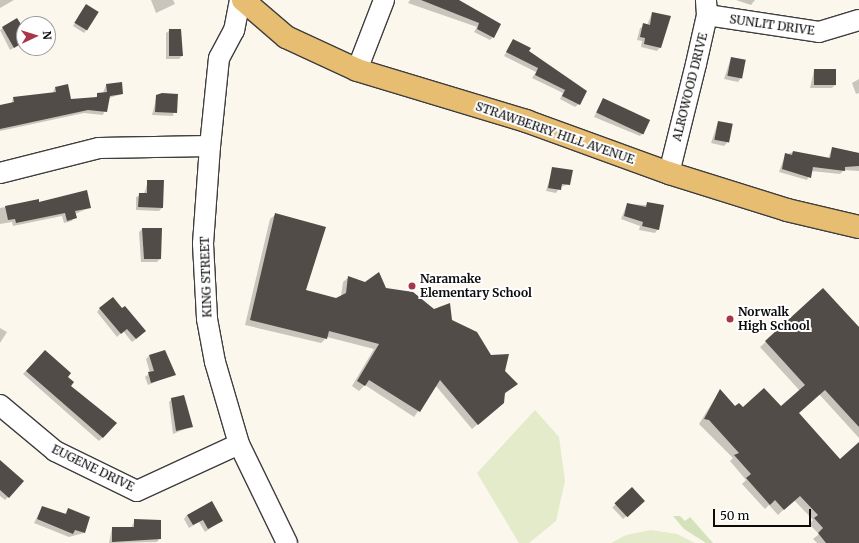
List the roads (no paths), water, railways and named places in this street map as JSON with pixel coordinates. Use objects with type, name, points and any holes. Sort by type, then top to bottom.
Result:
[{"type":"main road","name":"STRAWBERRY HILL AVENUE","points":[[241,0],[286,37],[357,70],[526,120],[669,174],[788,210],[859,227]]},
{"type":"street","name":"KING STREET","points":[[241,0],[234,30],[219,58],[210,146],[203,244],[207,319],[215,362],[239,444],[287,543]]},
{"type":"street","points":[[357,70],[384,0]]},
{"type":"street","name":"SUNLIT DRIVE","points":[[706,8],[819,32],[859,20]]},
{"type":"street","name":"ALROWOOD DRIVE","points":[[669,174],[706,8]]},
{"type":"street","points":[[0,173],[99,148],[210,146]]},
{"type":"street","name":"EUGENE DRIVE","points":[[0,406],[55,451],[137,491],[239,444]]},
{"type":"place","name":"Naramake Elementary School","points":[[412,286]]},
{"type":"place","name":"Norwalk High School","points":[[730,319]]}]
